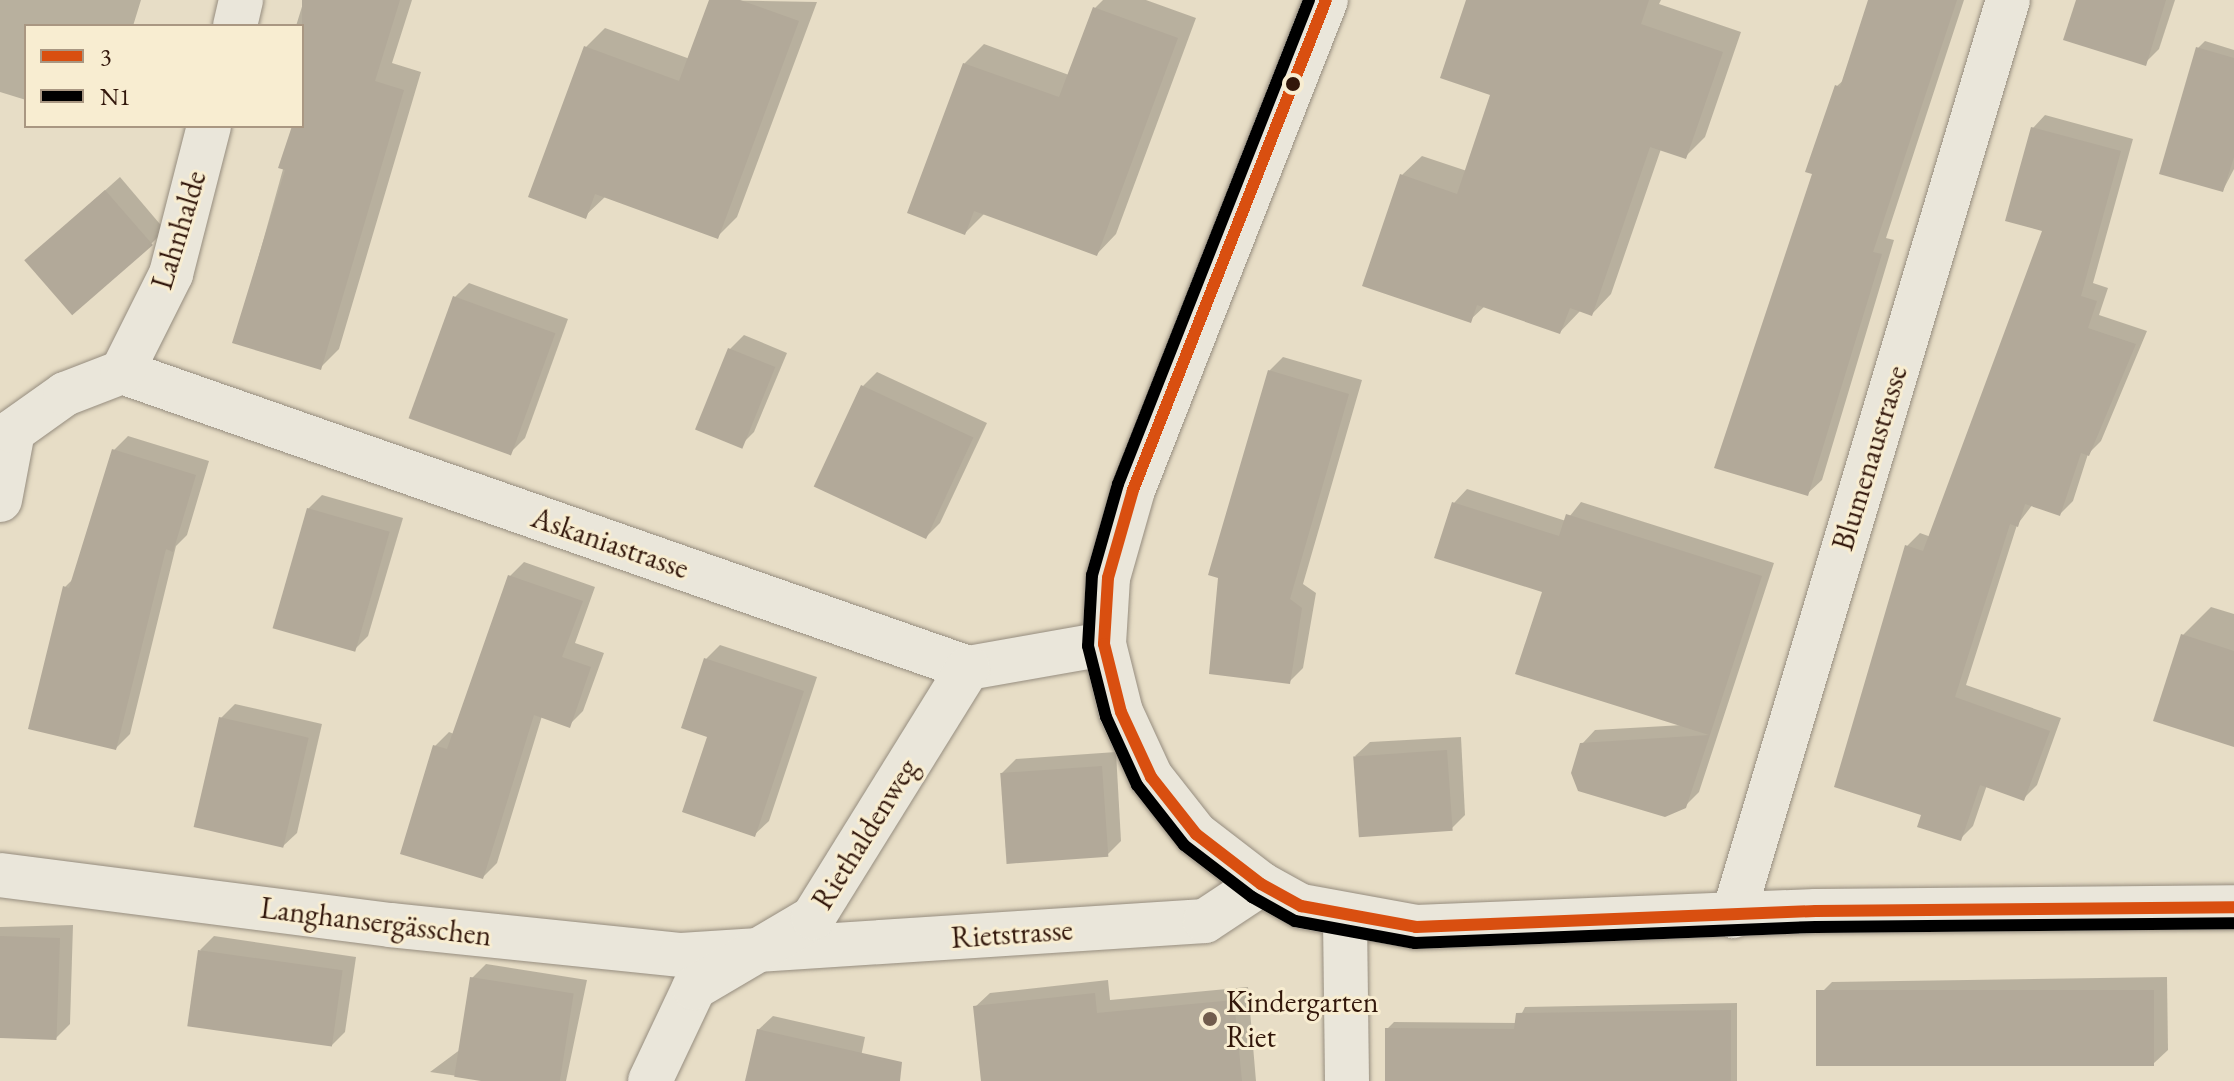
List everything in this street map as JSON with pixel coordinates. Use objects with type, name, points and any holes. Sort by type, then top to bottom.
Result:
[{"type":"street","points":[[235,24],[241,0]]},
{"type":"street","points":[[1326,0],[1133,490],[1108,578],[1104,644],[1121,712],[1151,777],[1196,834],[1261,884],[1301,906],[1345,918],[1416,927],[1489,927],[1733,916],[2234,907]]},
{"type":"street","name":"Blumenaustrasse","points":[[1733,916],[2008,0]]},
{"type":"street","name":"Lahnhalde","points":[[122,372],[171,274],[208,128]]},
{"type":"street","points":[[0,500],[13,431],[65,394],[122,372]]},
{"type":"street","name":"Askaniastrasse","points":[[122,372],[968,668],[1104,644]]},
{"type":"street","name":"Riethaldenweg","points":[[650,1081],[694,988],[813,918],[968,668]]},
{"type":"street","name":"Langhansergässchen","points":[[0,875],[390,925],[681,955],[753,952]]},
{"type":"street","name":"Rietstrasse","points":[[753,952],[1205,921],[1261,884]]},
{"type":"street","points":[[1345,918],[1347,1081]]},
{"type":"building","points":[[302,0],[400,0],[375,81],[404,90],[321,370],[232,343],[285,170],[278,168],[291,128],[304,128]]},
{"type":"building","points":[[709,0],[740,0],[799,21],[718,239],[595,194],[586,219],[528,197],[584,46],[679,81]]},
{"type":"building","points":[[1466,0],[1649,0],[1641,24],[1723,52],[1686,159],[1650,147],[1592,316],[1570,308],[1560,334],[1477,305],[1471,323],[1362,286],[1400,174],[1457,194],[1490,95],[1440,78]]},
{"type":"building","points":[[1868,0],[1957,0],[1873,252],[1882,254],[1808,496],[1714,468],[1812,174],[1805,172],[1835,85],[1840,87]]},
{"type":"building","points":[[2076,0],[2166,0],[2146,66],[2063,40]]},
{"type":"building","points":[[1093,7],[1178,38],[1097,256],[974,211],[965,235],[907,213],[963,63],[1059,97]]},
{"type":"building","points":[[2196,47],[2234,58],[2234,157],[2223,192],[2159,174]]},
{"type":"building","points":[[2031,127],[2121,151],[2081,296],[2097,301],[2088,328],[2136,344],[2089,456],[2081,453],[2060,516],[2025,504],[2018,527],[2010,524],[1955,697],[2050,731],[2024,801],[1980,785],[1961,841],[1917,827],[1921,815],[1834,787],[1905,545],[1923,551],[2042,231],[2005,221]]},
{"type":"building","points":[[105,190],[153,245],[72,315],[24,260]]},
{"type":"building","points":[[453,296],[555,333],[511,455],[409,418]]},
{"type":"building","points":[[728,348],[775,367],[742,449],[695,430]]},
{"type":"building","points":[[1268,370],[1349,394],[1290,599],[1302,608],[1290,684],[1209,674],[1218,578],[1208,575]]},
{"type":"building","points":[[861,385],[973,437],[926,539],[814,487]]},
{"type":"building","points":[[112,449],[196,475],[173,552],[166,549],[116,750],[28,729],[63,586],[69,588]]},
{"type":"building","points":[[1452,502],[1559,536],[1566,514],[1762,576],[1686,808],[1665,817],[1578,791],[1571,773],[1580,743],[1709,735],[1515,674],[1542,592],[1434,558]]},
{"type":"building","points":[[307,508],[390,532],[355,652],[273,628]]},
{"type":"building","points":[[508,575],[583,601],[562,657],[591,667],[570,728],[534,715],[483,879],[400,854],[433,745],[447,749]]},
{"type":"building","points":[[2181,634],[2234,651],[2234,747],[2153,721]]},
{"type":"building","points":[[704,658],[804,691],[755,837],[682,812],[707,737],[681,728]]},
{"type":"building","points":[[219,717],[309,738],[283,848],[194,827]]},
{"type":"building","points":[[1447,750],[1453,831],[1359,837],[1353,757]]},
{"type":"building","points":[[1102,766],[1108,857],[1007,864],[1000,773]]},
{"type":"building","points":[[0,936],[60,938],[56,1040],[0,1038]]},
{"type":"building","points":[[198,950],[343,970],[332,1047],[187,1026]]},
{"type":"building","points":[[470,977],[574,993],[560,1081],[481,1081],[454,1077]]},
{"type":"building","points":[[1816,990],[2154,990],[2154,1066],[1816,1066]]},
{"type":"building","points":[[1095,993],[1097,1013],[1234,1000],[1242,1081],[981,1081],[973,1006]]},
{"type":"building","points":[[1731,1010],[1731,1081],[1385,1081],[1385,1028],[1514,1029],[1516,1013]]},
{"type":"building","points":[[757,1029],[902,1062],[900,1081],[745,1081]]},
{"type":"transit line","name":"N1","points":[[1309,0],[1118,484],[1092,575],[1088,646],[1106,717],[1137,785],[1184,845],[1252,897],[1295,921],[1415,943],[1816,927],[2234,923]]},
{"type":"transit line","name":"3","points":[[1326,0],[1133,490],[1108,578],[1104,644],[1121,712],[1151,777],[1196,834],[1261,884],[1301,906],[1416,927],[1816,911],[2234,907]]},
{"type":"place","name":"Kindergarten Riet","points":[[1210,1019]]}]
